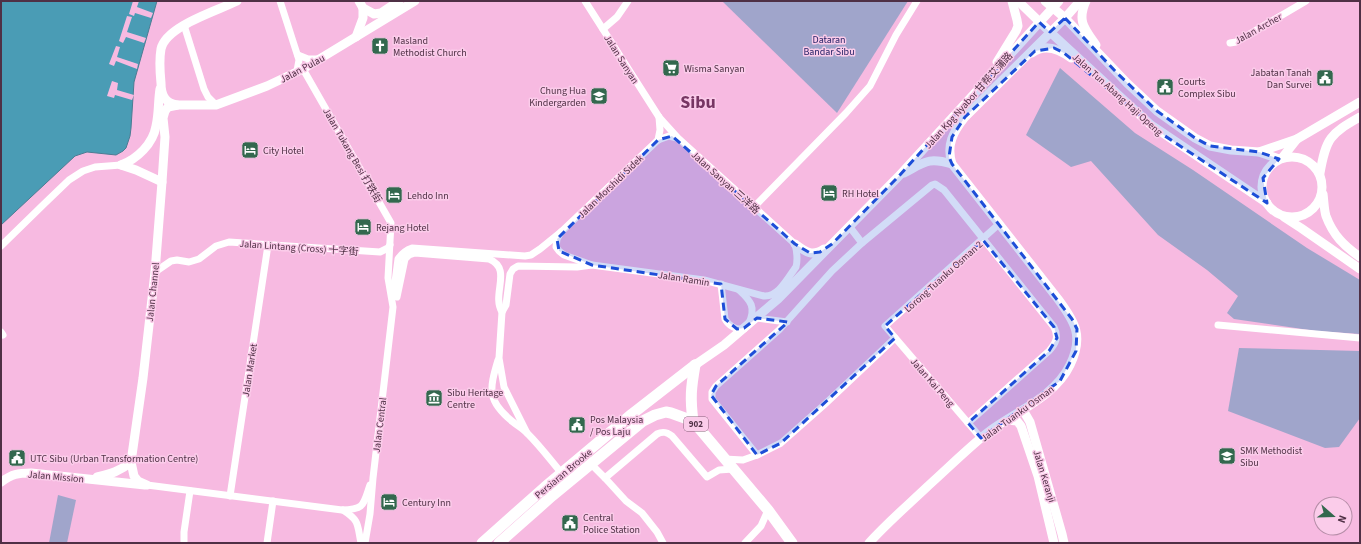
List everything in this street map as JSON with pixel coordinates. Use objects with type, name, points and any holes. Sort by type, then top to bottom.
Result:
[{"type":"main road","name":"902","points":[[695,365],[691,387],[693,421],[723,459],[768,510],[792,543]]},
{"type":"main road","name":"Persiaran Brooke","points":[[499,543],[632,414],[695,365]]},
{"type":"main road","name":"Persiaran Brooke","points":[[482,543],[565,478],[591,464],[644,421],[655,415],[670,413],[693,421]]},
{"type":"street","points":[[178,106],[167,102],[163,97],[161,85],[161,50],[163,43],[169,36],[184,25],[236,1]]},
{"type":"street","points":[[280,1],[298,55],[300,70]]},
{"type":"street","points":[[361,4],[374,14],[378,14],[399,1]]},
{"type":"street","name":"Jalan Pulau","points":[[178,106],[216,105],[267,86],[300,70],[415,1]]},
{"type":"street","name":"Jalan Sanyan","points":[[585,1],[659,117]]},
{"type":"street","points":[[603,29],[617,17],[628,1]]},
{"type":"street","points":[[754,207],[846,113],[870,86],[896,35],[917,1]]},
{"type":"street","points":[[980,86],[1018,26],[1012,1]]},
{"type":"street","name":"Jalan Tun Abang Haji Openg","points":[[1018,1],[1127,103],[1165,136],[1267,203]]},
{"type":"street","name":"Jalan Tun Abang Haji Openg","points":[[1045,1],[1056,4],[1065,18],[1116,72],[1157,111],[1195,138],[1210,146],[1231,150],[1259,152],[1281,158]]},
{"type":"street","name":"Jalan Kpg Nyabor 甘帮艾蒲路","points":[[952,164],[949,157],[949,149],[955,130],[965,117],[1065,18],[1080,1]]},
{"type":"street","points":[[1086,1],[1082,12],[1082,20],[1088,32],[1116,72]]},
{"type":"street","name":"Jalan Archer","points":[[1230,43],[1236,42],[1306,1]]},
{"type":"street","points":[[356,37],[363,18],[361,4]]},
{"type":"street","name":"Jalan Kpg Nyabor 甘帮艾蒲路","points":[[695,365],[724,345],[778,299],[898,177],[1056,4]]},
{"type":"street","points":[[184,25],[204,89],[208,97],[216,105]]},
{"type":"street","points":[[1015,66],[1035,50],[1054,48],[1064,53],[1127,103]]},
{"type":"street","points":[[298,55],[308,60],[319,59]]},
{"type":"street","name":"Jalan Tukang Besi 打铁街","points":[[300,70],[390,220],[391,228],[388,278],[392,299]]},
{"type":"street","points":[[121,166],[138,156],[151,139],[156,127],[161,85]]},
{"type":"street","points":[[1259,152],[1297,139],[1360,102]]},
{"type":"street","name":"Jalan Channel","points":[[131,462],[143,378],[155,272],[165,138],[163,122],[165,111],[168,108],[178,106]]},
{"type":"street","points":[[658,140],[660,130],[659,117]]},
{"type":"street","name":"Jalan Sanyan 三洋路","points":[[659,117],[678,138],[795,244]]},
{"type":"street","points":[[1320,173],[1323,156],[1329,140],[1339,129],[1360,117]]},
{"type":"street","points":[[658,140],[669,136],[678,138]]},
{"type":"street","points":[[1297,139],[1281,158],[1272,164],[1267,170],[1263,178],[1263,196],[1275,212],[1360,269]]},
{"type":"street","name":"Jalan Morshidi Sidek","points":[[392,299],[398,259],[403,252],[412,248],[525,256],[532,255],[561,232],[658,140]]},
{"type":"street","points":[[1281,158],[1291,156],[1300,157],[1315,165],[1323,182],[1326,215],[1335,233],[1346,247],[1360,257]]},
{"type":"street","name":"Jalan Kpg Nyabor 甘帮艾蒲路","points":[[898,177],[924,162],[931,160],[952,164]]},
{"type":"street","name":"Jalan Tuanku Osman","points":[[869,543],[892,519],[960,455],[981,438],[1054,387],[1064,376],[1076,351],[1077,329],[1072,319],[952,164]]},
{"type":"street","points":[[1,246],[69,180],[83,171],[95,167],[121,166],[136,170],[162,182]]},
{"type":"street","points":[[757,455],[712,399],[711,395],[716,386],[787,322],[832,271],[862,242],[935,184],[944,190],[1054,327],[1057,334],[1056,343],[1049,351],[968,423]]},
{"type":"street","points":[[1275,212],[1284,216],[1294,217],[1304,215],[1313,210],[1323,193]]},
{"type":"street","name":"Lorong Tuanku Osman 2","points":[[885,326],[983,240],[999,224]]},
{"type":"street","points":[[849,226],[862,242]]},
{"type":"street","name":"Jalan Ramin","points":[[561,232],[557,239],[556,247],[559,252],[592,265],[704,280],[764,296],[769,296],[776,293],[796,267],[797,255],[795,244]]},
{"type":"street","name":"Jalan Lintang (Cross) 十字街","points":[[155,272],[171,260],[189,262],[199,259],[216,246],[229,242],[380,252],[389,258]]},
{"type":"street","name":"Jalan Kpg Nyabor 甘帮艾蒲路","points":[[795,244],[807,252],[814,254],[832,244]]},
{"type":"street","name":"Jalan Market","points":[[230,496],[268,245]]},
{"type":"street","points":[[380,252],[388,248],[390,245]]},
{"type":"street","points":[[393,306],[397,298],[405,259],[409,255],[415,253],[455,255],[489,259],[495,262],[499,266],[501,274],[499,301],[502,312],[499,358],[491,388],[494,399],[505,414],[527,433],[565,478]]},
{"type":"street","points":[[502,312],[506,305],[510,274],[513,269],[518,266],[577,267],[592,265]]},
{"type":"street","points":[[721,284],[725,319],[734,328],[739,330],[746,327],[752,315],[752,306],[749,299],[738,289]]},
{"type":"street","points":[[392,299],[393,306]]},
{"type":"street","name":"Jalan Central","points":[[365,543],[370,514],[393,306]]},
{"type":"street","points":[[757,318],[787,322]]},
{"type":"street","points":[[1218,325],[1360,338]]},
{"type":"street","name":"Jalan Kai Peng","points":[[885,326],[981,438]]},
{"type":"street","points":[[723,459],[743,460],[757,455],[781,442],[824,405],[895,338]]},
{"type":"street","points":[[499,358],[504,387],[527,433]]},
{"type":"street","name":"Jalan Keranji","points":[[1023,410],[1030,422],[1064,543]]},
{"type":"street","name":"Jalan Keranji","points":[[1007,420],[1017,422],[1021,426],[1038,476],[1054,543]]},
{"type":"street","points":[[606,478],[660,432],[666,432],[672,436],[707,477],[719,470],[732,469]]},
{"type":"street","points":[[90,479],[115,473],[131,462],[134,476],[138,481],[148,485],[342,510],[356,509],[360,507],[365,499],[373,478]]},
{"type":"street","points":[[591,464],[626,500],[642,512],[658,532],[662,543]]},
{"type":"street","name":"Jalan Mission","points":[[1,482],[10,476],[25,473],[148,485]]},
{"type":"street","points":[[184,543],[184,532],[190,490]]},
{"type":"street","points":[[267,543],[273,501]]},
{"type":"street","points":[[1052,533],[1050,511],[1054,506]]},
{"type":"street","points":[[342,510],[353,517],[357,522],[361,543]]},
{"type":"street","points":[[745,543],[761,526],[768,510]]},
{"type":"highlighted area","points":[[1065,18],[1116,72],[1157,111],[1195,138],[1210,146],[1259,152],[1279,159],[1263,178],[1267,203],[1165,136],[1064,53],[1054,48],[1035,51],[965,117],[952,137],[949,157],[952,164],[1072,319],[1077,329],[1076,351],[1060,381],[981,438],[968,423],[1049,351],[1057,338],[1054,327],[983,240],[885,326],[895,338],[781,443],[757,455],[711,395],[716,386],[788,322],[757,318],[744,328],[737,329],[725,319],[721,284],[592,265],[559,251],[557,239],[658,140],[672,136],[795,244],[810,253],[820,252],[832,244],[898,177],[1039,22],[1050,32]]},
{"type":"green space","name":"Dataran Bandar Sibu","points":[[722,1],[908,1],[837,113]]},
{"type":"green space","points":[[1060,68],[1135,133],[1193,170],[1307,248],[1360,280],[1360,334],[1316,331],[1234,319],[1227,313],[1238,296],[1207,270],[1158,235],[1091,161],[1071,167],[1026,135]]},
{"type":"green space","points":[[1239,348],[1360,351],[1360,418],[1339,447],[1325,448],[1228,411]]},
{"type":"green space","points":[[58,495],[76,500],[67,543],[49,543]]},
{"type":"shaded area","points":[[1,1],[157,1],[134,82],[131,128],[126,148],[116,155],[87,152],[75,156],[1,225]]},
{"type":"pier","points":[[133,1],[139,1],[137,7],[153,13],[151,18],[135,13],[134,16],[129,14]]},
{"type":"pier","points":[[127,16],[132,17],[127,32],[146,38],[144,43],[126,37],[123,43],[119,41]]},
{"type":"pier","points":[[116,46],[120,47],[117,57],[138,64],[137,69],[116,61],[114,66],[109,64]]},
{"type":"pier","points":[[112,81],[118,83],[117,90],[134,95],[132,100],[115,95],[114,98],[107,96]]},
{"type":"place","name":"Masland Methodist Church","points":[[380,46]]},
{"type":"place","name":"Wisma Sanyan","points":[[671,68]]},
{"type":"place","name":"Jabatan Tanah Dan Survei","points":[[1325,78]]},
{"type":"place","name":"Courts Complex Sibu","points":[[1165,87]]},
{"type":"place","name":"Chung Hua Kindergarden","points":[[599,96]]},
{"type":"place","name":"City Hotel","points":[[250,150]]},
{"type":"place","name":"RH Hotel","points":[[829,193]]},
{"type":"place","name":"Lehdo Inn","points":[[394,195]]},
{"type":"place","name":"Rejang Hotel","points":[[363,227]]},
{"type":"place","name":"Sibu Heritage Centre","points":[[434,398]]},
{"type":"place","name":"Pos Malaysia / Pos Laju","points":[[577,425]]},
{"type":"place","name":"SMK Methodist Sibu","points":[[1227,456]]},
{"type":"place","name":"UTC Sibu (Urban Transformation Centre)","points":[[17,458]]},
{"type":"place","name":"Century Inn","points":[[389,502]]},
{"type":"place","name":"Central Police Station","points":[[570,523]]},
{"type":"district","name":"Sibu","points":[[698,102]]}]
